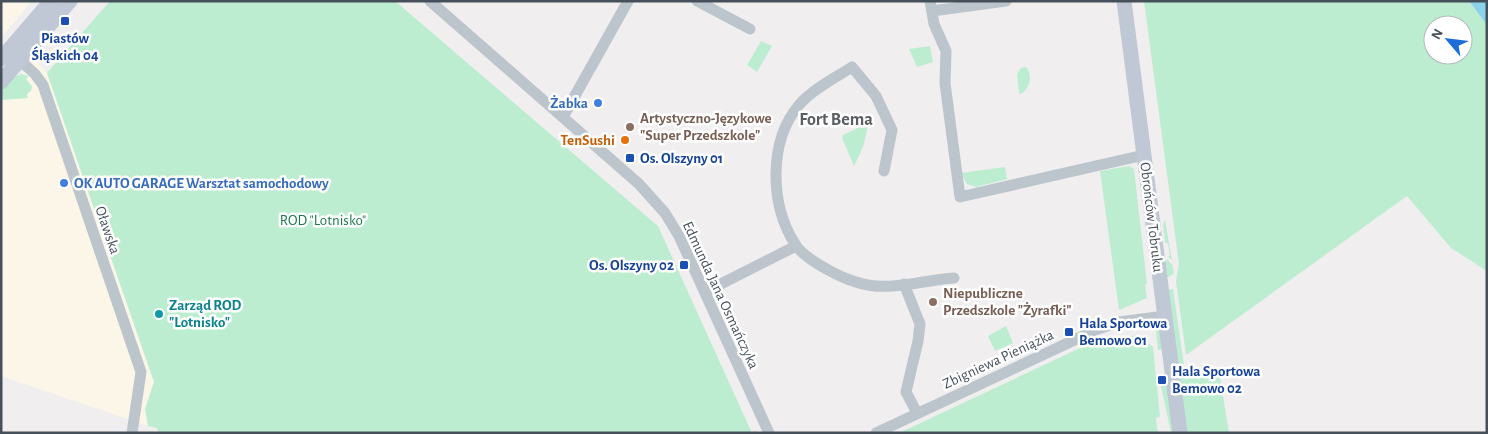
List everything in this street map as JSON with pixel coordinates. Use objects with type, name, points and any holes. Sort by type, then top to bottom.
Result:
[{"type":"street","points":[[1,82],[10,57],[50,1]]},
{"type":"street","points":[[10,57],[70,1]]},
{"type":"street","name":"Edmunda Jana Osmańczyka","points":[[430,1],[639,184],[665,213],[679,236],[769,433]]},
{"type":"street","points":[[563,117],[628,1]]},
{"type":"street","points":[[697,1],[750,28]]},
{"type":"street","points":[[1006,1],[931,6],[934,24],[946,51],[945,83],[960,197],[1144,155]]},
{"type":"street","name":"Obrońców Tobruku","points":[[1124,1],[1180,433]]},
{"type":"street","name":"Oławska","points":[[10,57],[35,74],[43,85],[141,372],[132,433]]},
{"type":"street","points":[[884,170],[892,130],[876,96],[852,67],[800,104],[788,123],[778,156],[775,181],[778,206],[796,246],[832,272],[856,283],[878,286],[954,278]]},
{"type":"street","points":[[705,292],[796,246]]},
{"type":"street","points":[[904,284],[920,324],[906,392],[917,413]]},
{"type":"street","name":"Zbigniewa Pieniążka","points":[[876,433],[1098,329],[1119,322],[1164,316]]},
{"type":"shaded area","points":[[1,1],[32,1],[1,38]]},
{"type":"shaded area","points":[[35,59],[47,73],[154,382],[145,409],[148,426],[1,376],[1,97]]},
{"type":"green space","name":"ROD \"Lotnisko\"","points":[[110,1],[395,1],[658,226],[752,433],[159,433],[157,428],[148,426],[145,409],[154,382],[47,73]]},
{"type":"green space","points":[[1144,1],[1469,1],[1487,25],[1487,271],[1451,248],[1407,196],[1186,355],[1176,281],[1179,264]]},
{"type":"green space","points":[[761,41],[772,46],[757,72],[747,65]]},
{"type":"green space","points":[[930,46],[933,62],[917,67],[909,49]]},
{"type":"green space","points":[[1026,67],[1030,81],[1027,88],[1021,94],[1019,93],[1017,74],[1021,68]]},
{"type":"green space","points":[[21,74],[29,76],[26,79],[32,86],[31,91],[27,94],[28,98],[1,100],[1,91],[14,77]]},
{"type":"green space","points":[[866,124],[868,126],[863,147],[854,166],[842,138],[843,135]]},
{"type":"green space","points":[[1129,166],[1134,169],[1147,298],[1119,310],[1100,171]]},
{"type":"green space","points":[[1005,167],[1007,179],[976,187],[967,184],[961,173]]},
{"type":"green space","points":[[1165,220],[1172,260],[1168,257],[1170,255],[1168,243],[1165,243],[1163,224]]},
{"type":"green space","points":[[1167,260],[1172,264],[1174,274],[1166,278],[1164,261]]},
{"type":"green space","points":[[1173,289],[1186,379],[1203,370],[1220,376],[1229,433],[1187,433],[1168,290]]},
{"type":"green space","points":[[1151,324],[1160,328],[1163,349],[1158,350],[1156,331],[1152,329]]},
{"type":"green space","points":[[1006,326],[1013,343],[995,351],[988,336]]},
{"type":"green space","points":[[1138,335],[1153,347],[1160,417],[1156,418],[1158,433],[899,433],[1093,342]]},
{"type":"green space","points":[[1168,385],[1174,433],[1171,433],[1161,386]]},
{"type":"water","points":[[1469,1],[1487,1],[1487,25]]},
{"type":"place","name":"Piastów Śląskich 04","points":[[65,21]]},
{"type":"place","name":"Żabka","points":[[598,103]]},
{"type":"place","name":"Artystyczno-Językowe \"Super Przedszkole\"","points":[[630,127]]},
{"type":"place","name":"TenSushi","points":[[625,140]]},
{"type":"place","name":"Os. Olszyny 01","points":[[630,158]]},
{"type":"place","name":"OK AUTO GARAGE Warsztat samochodowy","points":[[64,183]]},
{"type":"place","name":"Os. Olszyny 02","points":[[684,265]]},
{"type":"place","name":"Niepubliczne Przedszkole \"Żyrafki\"","points":[[933,302]]},
{"type":"place","name":"Zarząd ROD \"Lotnisko\"","points":[[159,314]]},
{"type":"place","name":"Hala Sportowa Bemowo 01","points":[[1069,332]]},
{"type":"place","name":"Hala Sportowa Bemowo 02","points":[[1162,380]]},
{"type":"district","name":"Fort Bema","points":[[836,119]]}]
